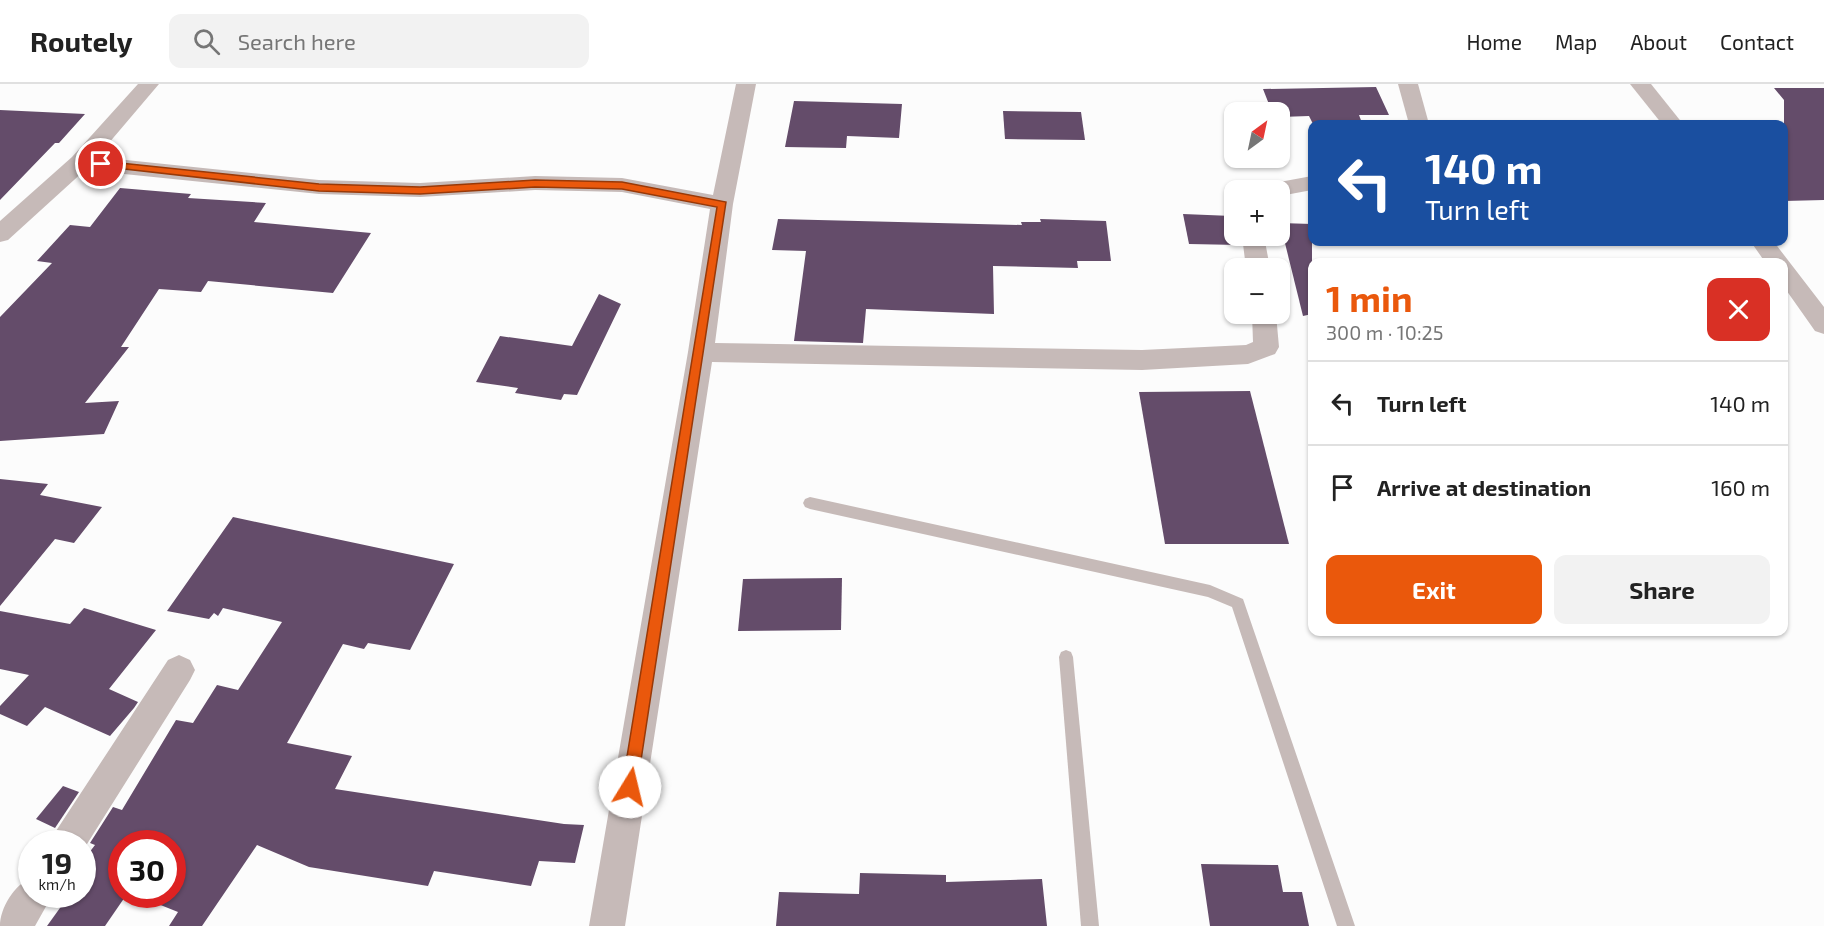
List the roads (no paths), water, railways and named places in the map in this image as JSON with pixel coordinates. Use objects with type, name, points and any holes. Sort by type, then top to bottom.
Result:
[{"type":"street","points":[[0,234],[80,162],[149,84]]},
{"type":"street","points":[[607,926],[723,204],[746,84]]},
{"type":"street","points":[[1408,84],[1418,120]]},
{"type":"street","points":[[1641,84],[1670,120]]},
{"type":"street","points":[[80,162],[319,188],[420,190],[535,183],[622,185],[723,204]]},
{"type":"street","points":[[1290,187],[1308,184]]},
{"type":"street","points":[[1765,246],[1775,258]]},
{"type":"street","points":[[1788,276],[1824,325]]},
{"type":"street","points":[[701,352],[1142,360],[1248,354],[1266,346],[1265,324]]},
{"type":"street","points":[[76,830],[179,670]]},
{"type":"street","points":[[14,926],[25,908]]},
{"type":"lane","points":[[810,503],[1210,591],[1239,603],[1346,926]]},
{"type":"lane","points":[[1066,657],[1090,926]]}]
